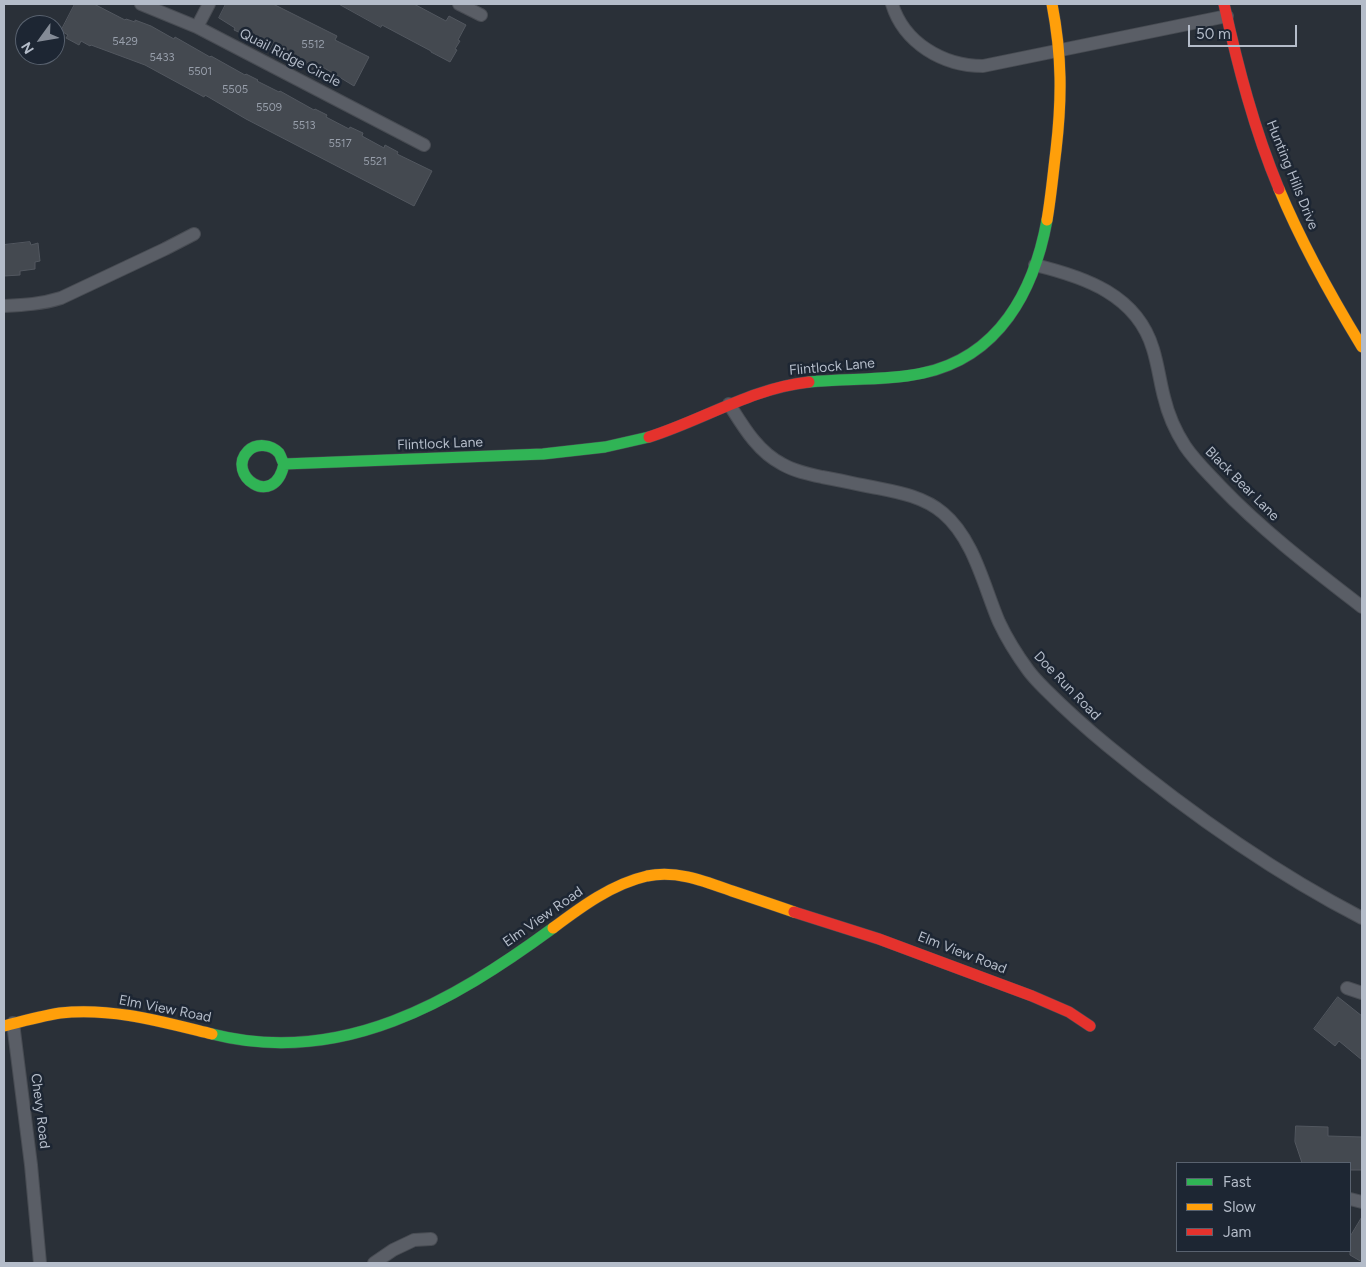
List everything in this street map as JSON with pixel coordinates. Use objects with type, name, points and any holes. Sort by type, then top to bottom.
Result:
[{"type":"street","name":"Quail Ridge Circle","points":[[141,4],[197,27],[424,145]]},
{"type":"street","points":[[197,27],[209,4]]},
{"type":"street","points":[[459,4],[481,15]]},
{"type":"street","points":[[892,4],[900,22],[919,45],[934,54],[962,64],[983,66],[1060,50],[1225,10]]},
{"type":"street","name":"Flintlock Lane","points":[[284,464],[543,454],[628,443],[663,433],[748,396],[790,385],[834,379],[920,375],[953,363],[982,346],[1007,321],[1021,300],[1030,282],[1045,231],[1053,182],[1062,80],[1060,50],[1052,4]]},
{"type":"street","name":"Hunting Hills Drive","points":[[1225,10],[1247,101],[1265,155],[1286,207],[1315,266],[1362,347]]},
{"type":"street","points":[[4,306],[30,305],[61,298],[194,234]]},
{"type":"street","name":"Black Bear Lane","points":[[1035,266],[1085,280],[1099,286],[1126,305],[1147,334],[1153,350],[1164,400],[1185,446],[1200,465],[1270,534],[1362,606]]},
{"type":"street","name":"Doe Run Road","points":[[729,404],[753,440],[781,464],[801,472],[906,494],[929,503],[944,514],[956,526],[966,541],[1000,624],[1014,649],[1030,673],[1056,700],[1152,782],[1204,821],[1272,866],[1362,918]]},
{"type":"street","name":"Elm View Road","points":[[8,1024],[50,1014],[77,1012],[143,1018],[228,1038],[251,1041],[298,1042],[355,1035],[406,1017],[449,997],[505,962],[584,906],[611,891],[639,878],[673,874],[700,879],[889,942],[1028,994],[1068,1011],[1090,1026]]},
{"type":"street","points":[[1347,988],[1362,993]]},
{"type":"street","name":"Chevy Road","points":[[8,1024],[31,1165],[40,1263]]},
{"type":"street","points":[[374,1263],[393,1250],[414,1240],[431,1239]]},
{"type":"building","points":[[75,4],[94,4],[125,20],[135,22],[135,20],[151,26],[327,115],[326,117],[349,129],[350,127],[363,133],[362,136],[384,148],[385,145],[398,152],[397,154],[432,171],[414,206],[145,65],[90,46],[81,41],[79,45],[66,38],[68,35],[65,33],[65,23]]},
{"type":"building","points":[[226,4],[273,4],[337,36],[335,40],[369,57],[354,86],[321,66],[318,73],[283,53],[282,55],[268,49],[269,46],[234,30],[235,28],[219,18]]},
{"type":"building","points":[[339,4],[414,4],[446,21],[449,16],[466,25],[458,40],[460,41],[455,49],[457,50],[450,62]]},
{"type":"building","points":[[30,242],[31,245],[38,243],[40,261],[35,262],[35,269],[20,271],[20,275],[4,276],[4,245]]},
{"type":"building","points":[[1338,997],[1362,1016],[1362,1060],[1339,1041],[1335,1046],[1314,1029]]},
{"type":"building","points":[[1296,1126],[1328,1127],[1328,1136],[1362,1137],[1362,1170],[1351,1170],[1351,1162],[1302,1162],[1295,1142]]},
{"type":"building","points":[[1362,1217],[1362,1262],[1350,1255],[1351,1235]]},
{"type":"traffic: fast","points":[[809,382],[909,376],[950,365],[973,352],[992,336],[1009,317],[1022,295],[1033,272],[1047,220]]},
{"type":"traffic: fast","points":[[284,464],[279,478],[271,485],[262,487],[254,484],[247,478],[243,469],[243,460],[248,451],[259,446],[268,446],[276,450],[284,464],[543,454],[605,447],[649,437]]},
{"type":"traffic: fast","points":[[212,1034],[260,1042],[306,1042],[350,1034],[393,1021],[435,1003],[475,980],[553,928]]},
{"type":"traffic: slow","points":[[1047,220],[1056,150],[1060,95],[1058,41],[1052,4]]},
{"type":"traffic: slow","points":[[1279,189],[1297,230],[1318,270],[1362,347]]},
{"type":"traffic: slow","points":[[553,928],[609,890],[647,876],[669,874],[701,880],[794,912]]},
{"type":"traffic: slow","points":[[4,1026],[60,1013],[98,1012],[137,1017],[212,1034]]},
{"type":"traffic: jam","points":[[1224,4],[1247,98],[1279,189]]},
{"type":"traffic: jam","points":[[649,437],[768,391],[788,385],[809,382]]},
{"type":"traffic: jam","points":[[794,912],[879,939],[1032,996],[1069,1012],[1090,1026]]}]
